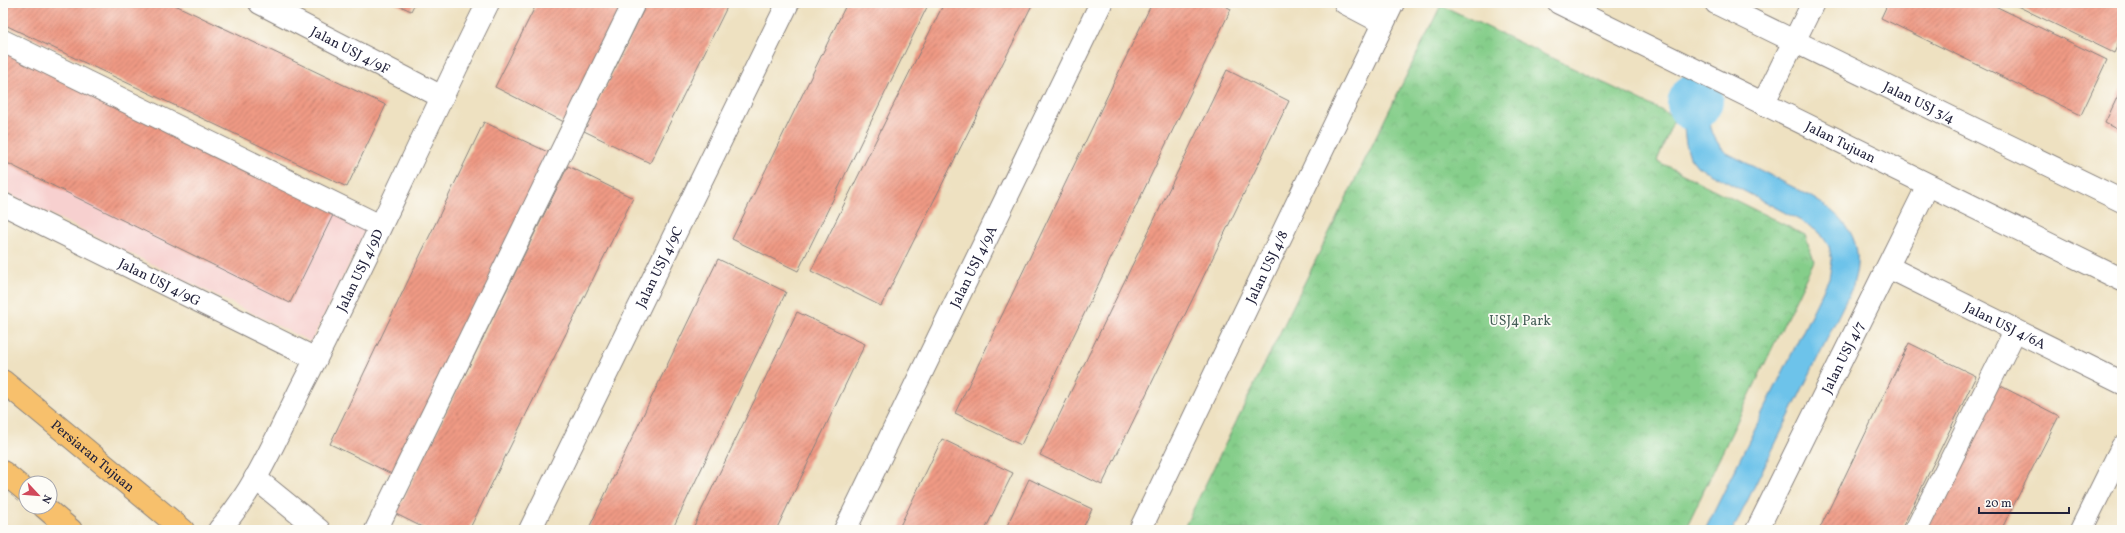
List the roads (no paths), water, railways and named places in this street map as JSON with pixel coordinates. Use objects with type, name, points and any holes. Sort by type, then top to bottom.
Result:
[{"type":"main road","name":"Persiaran Tujuan","points":[[3,381],[182,530]]},
{"type":"main road","points":[[3,472],[18,485]]},
{"type":"main road","points":[[53,515],[71,530]]},
{"type":"street","name":"Jalan USJ 4/9F","points":[[260,3],[442,97]]},
{"type":"street","name":"Jalan USJ 4/9D","points":[[219,530],[240,502],[255,478],[316,359],[488,3]]},
{"type":"street","points":[[376,530],[634,3]]},
{"type":"street","name":"Jalan USJ 4/9C","points":[[530,530],[788,3]]},
{"type":"street","name":"Jalan USJ 4/9A","points":[[845,530],[1101,3]]},
{"type":"street","points":[[1345,3],[1383,23]]},
{"type":"street","name":"Jalan USJ 4/8","points":[[1140,530],[1393,3]]},
{"type":"street","name":"Jalan Tujuan","points":[[1559,3],[2122,280]]},
{"type":"street","name":"Jalan USJ 3/4","points":[[1716,3],[2122,201]]},
{"type":"street","points":[[1763,104],[1812,3]]},
{"type":"street","points":[[3,41],[380,226]]},
{"type":"street","name":"Jalan USJ 4/7","points":[[1757,530],[1928,185]]},
{"type":"street","name":"Jalan USJ 4/9G","points":[[3,204],[316,359]]},
{"type":"street","name":"Jalan USJ 4/6A","points":[[1888,267],[2122,383]]},
{"type":"street","points":[[1916,530],[2015,330]]},
{"type":"street","points":[[2081,530],[2122,447]]},
{"type":"street","points":[[255,478],[319,530]]},
{"type":"water","points":[[1680,98],[1708,111],[1713,133],[1725,152],[1803,192],[1827,207],[1846,226],[1853,237],[1857,250],[1857,268],[1853,286],[1733,530],[1705,530],[1829,278],[1832,261],[1829,246],[1820,233],[1803,222],[1698,167],[1690,157],[1686,144]]},
{"type":"waterway","points":[[1694,104],[1696,100]]},
{"type":"park label","name":"USJ4 Park","points":[[1520,320]]}]
